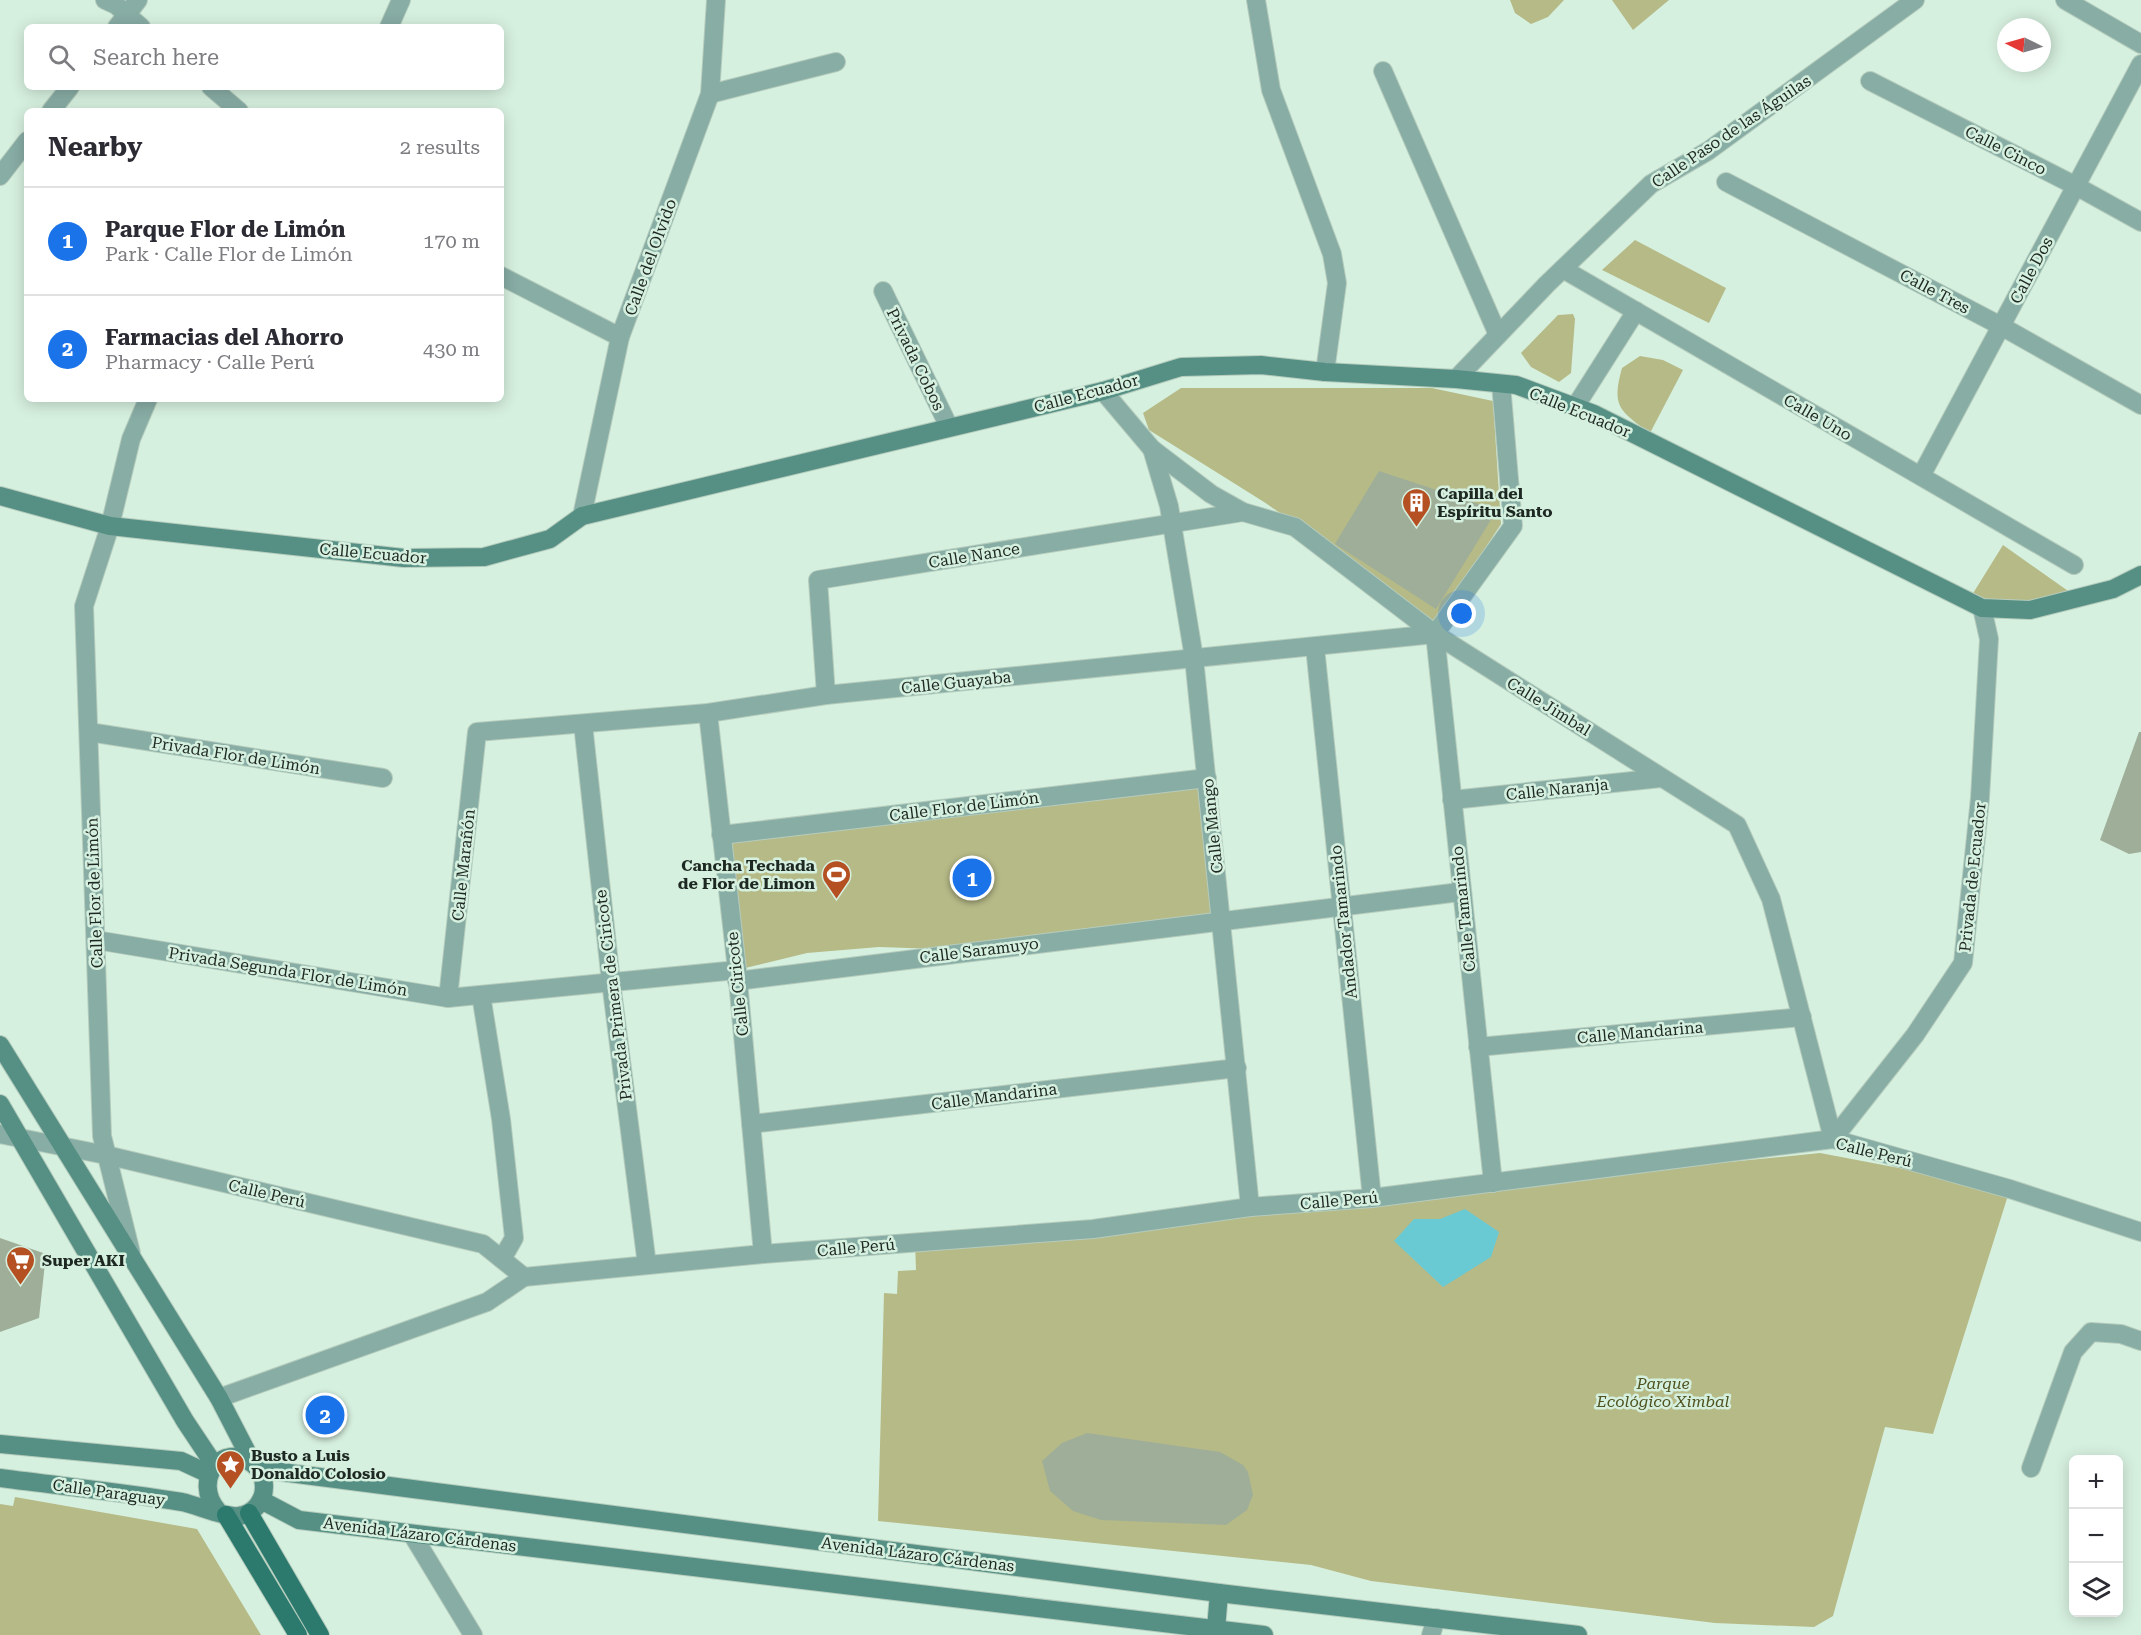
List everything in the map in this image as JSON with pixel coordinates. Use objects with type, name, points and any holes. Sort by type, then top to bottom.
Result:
[{"type":"main road","name":"Calle Ecuador","points":[[0,496],[110,526],[404,558],[484,557],[550,539],[582,516],[1103,391],[1181,367],[1261,365],[1325,372],[1456,379],[1516,385],[1594,414],[1982,608],[2030,610],[2113,589],[2141,575]]},
{"type":"main road","points":[[0,1045],[219,1398],[255,1466],[264,1486],[255,1506],[242,1516],[221,1512]]},
{"type":"main road","points":[[0,1104],[212,1470],[207,1493],[298,1635]]},
{"type":"main road","points":[[0,1444],[182,1461],[212,1470],[232,1457],[255,1466]]},
{"type":"main road","name":"Avenida Lázaro Cárdenas","points":[[255,1466],[1219,1593],[1434,1627],[1578,1635]]},
{"type":"main road","name":"Calle Paraguay","points":[[0,1478],[184,1502],[221,1512]]},
{"type":"main road","points":[[255,1506],[320,1635]]},
{"type":"main road","name":"Avenida Lázaro Cárdenas","points":[[255,1506],[299,1520],[1258,1635]]},
{"type":"main road","points":[[1216,1629],[1219,1593]]},
{"type":"street","points":[[105,0],[122,21],[138,0]]},
{"type":"street","points":[[390,24],[401,0]]},
{"type":"street","name":"Calle del Olvido","points":[[582,516],[620,337],[710,94],[716,0]]},
{"type":"street","points":[[1256,0],[1271,90],[1332,254],[1337,283],[1325,372]]},
{"type":"street","name":"Calle Paso de las Águilas","points":[[1456,379],[1563,269],[1651,184],[1708,150],[1915,0]]},
{"type":"street","points":[[2077,3],[2141,44]]},
{"type":"street","points":[[710,94],[836,62]]},
{"type":"street","name":"Calle Dos","points":[[1921,476],[2141,64]]},
{"type":"street","points":[[1383,71],[1498,335]]},
{"type":"street","name":"Calle Cinco","points":[[1870,81],[2076,186],[2141,222]]},
{"type":"street","points":[[53,108],[68,90]]},
{"type":"street","points":[[214,90],[236,108]]},
{"type":"street","points":[[0,176],[24,145]]},
{"type":"street","name":"Calle Tres","points":[[1726,182],[2001,326],[2141,405]]},
{"type":"street","name":"Calle Uno","points":[[1563,269],[2074,565]]},
{"type":"street","points":[[504,278],[620,337]]},
{"type":"street","name":"Privada Cobos","points":[[883,291],[949,427]]},
{"type":"street","points":[[1575,407],[1636,311]]},
{"type":"street","points":[[1435,634],[1513,526],[1501,384]]},
{"type":"street","name":"Calle Jimbal","points":[[1103,391],[1152,449],[1211,494],[1243,512],[1295,527],[1435,634],[1737,825],[1771,899],[1833,1139]]},
{"type":"street","name":"Calle Flor de Limón","points":[[133,1260],[102,1136],[84,606],[110,526],[131,439],[147,402]]},
{"type":"street","name":"Calle Mango","points":[[1152,449],[1171,524],[1194,658],[1250,1207]]},
{"type":"street","name":"Calle Nance","points":[[826,695],[818,580],[1243,512]]},
{"type":"street","name":"Privada de Ecuador","points":[[1833,1139],[1915,1035],[1964,963],[1980,798],[1989,639],[1982,608]]},
{"type":"street","name":"Calle Guayaba","points":[[477,732],[708,713],[826,695],[1435,634]]},
{"type":"street","name":"Calle Tamarindo","points":[[1435,634],[1492,1184]]},
{"type":"street","name":"Andador Tamarindo","points":[[1315,647],[1372,1198]]},
{"type":"street","name":"Calle Ciricote","points":[[708,713],[737,975],[763,1254]]},
{"type":"street","name":"Privada Primera de Ciricote","points":[[583,724],[611,982],[647,1265]]},
{"type":"street","name":"Privada Flor de Limón","points":[[88,732],[383,778]]},
{"type":"street","name":"Calle Marañón","points":[[448,999],[477,732]]},
{"type":"street","name":"Calle Flor de Limón","points":[[721,835],[1207,778]]},
{"type":"street","name":"Calle Naranja","points":[[1452,800],[1661,778]]},
{"type":"street","name":"Calle Saramuyo","points":[[611,982],[737,975],[1461,892]]},
{"type":"street","name":"Privada Segunda Flor de Limón","points":[[96,940],[448,999],[611,982]]},
{"type":"street","points":[[481,995],[501,1119],[514,1238],[502,1259]]},
{"type":"street","name":"Calle Mandarina","points":[[1478,1047],[1802,1017]]},
{"type":"street","name":"Calle Mandarina","points":[[751,1124],[1237,1068]]},
{"type":"street","name":"Calle Perú","points":[[0,1134],[106,1155],[483,1244],[524,1277]]},
{"type":"street","name":"Calle Perú","points":[[219,1398],[487,1302],[524,1277],[763,1254],[1093,1229],[1250,1207],[1372,1198],[1492,1184],[1833,1139],[2010,1189],[2141,1232]]},
{"type":"street","points":[[2031,1468],[2073,1352],[2091,1332],[2121,1334],[2141,1341]]},
{"type":"street","points":[[412,1533],[473,1635]]},
{"type":"green space","points":[[1510,0],[1564,0],[1548,17],[1531,24],[1515,13]]},
{"type":"green space","points":[[1612,0],[1669,0],[1633,30]]},
{"type":"green space","points":[[1635,240],[1726,288],[1709,323],[1602,270]]},
{"type":"green space","points":[[1573,314],[1575,319],[1571,373],[1559,382],[1531,367],[1521,353],[1558,315]]},
{"type":"green space","points":[[1640,356],[1663,360],[1683,370],[1650,433],[1625,413],[1618,400],[1622,368]]},
{"type":"green space","points":[[1181,388],[1432,388],[1493,401],[1501,524],[1433,628],[1328,546],[1264,502],[1149,430],[1143,413]]},
{"type":"green space","points":[[2003,545],[2071,593],[2034,603],[2009,605],[1984,601],[1972,595]]},
{"type":"green space","points":[[1205,780],[1218,916],[967,950],[879,947],[807,953],[741,969],[725,839]]},
{"type":"green space","name":"Parque Ecológico Ximbal","points":[[1820,1153],[2010,1189],[1933,1434],[1885,1427],[1833,1616],[1814,1627],[1715,1623],[1371,1581],[1311,1565],[878,1521],[884,1293],[897,1294],[898,1271],[916,1270],[915,1242]]},
{"type":"green space","points":[[15,1497],[197,1529],[261,1635],[0,1635],[0,1504],[13,1506]]},
{"type":"water","points":[[1465,1209],[1499,1232],[1491,1257],[1443,1287],[1394,1241],[1414,1219],[1440,1219]]},
{"type":"building","name":"Capilla del Espíritu Santo","points":[[1379,471],[1497,510],[1436,609],[1335,544]]},
{"type":"building","points":[[2139,732],[2141,732],[2141,852],[2129,854],[2100,840]]},
{"type":"building","name":"Super AKI","points":[[0,1238],[46,1254],[39,1318],[0,1332]]},
{"type":"building","points":[[1087,1433],[1220,1452],[1243,1465],[1248,1472],[1253,1495],[1247,1510],[1226,1525],[1101,1520],[1073,1511],[1050,1491],[1042,1461],[1062,1443]]},
{"type":"place","name":"Capilla del Espíritu Santo","points":[[1416,528]]},
{"type":"place","name":"Parque Flor de Limón","points":[[972,878]]},
{"type":"place","name":"Cancha Techada de Flor de Limon","points":[[836,900]]},
{"type":"place","name":"Super AKI","points":[[21,1286]]},
{"type":"place","name":"Farmacias del Ahorro","points":[[325,1415]]},
{"type":"place","name":"Busto a Luis Donaldo Colosio","points":[[230,1490]]}]
